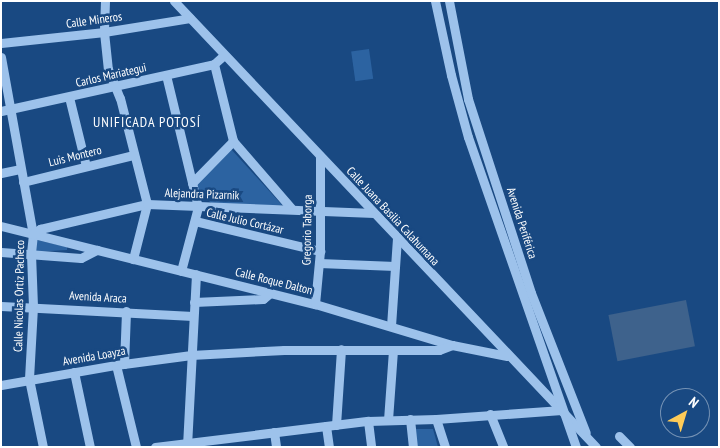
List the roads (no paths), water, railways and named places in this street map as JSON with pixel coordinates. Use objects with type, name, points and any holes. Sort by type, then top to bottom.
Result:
[{"type":"street","points":[[105,1],[104,32],[108,69],[120,98],[147,204],[133,259]]},
{"type":"street","name":"Calle Juana Basilia Calahumana","points":[[174,1],[224,55],[290,117],[320,158],[507,356],[562,410],[590,443],[596,447]]},
{"type":"street","name":"Avenida Periférica","points":[[435,1],[450,75],[468,136],[576,447]]},
{"type":"street","name":"Avenida Periférica","points":[[449,1],[468,99],[531,293],[590,443]]},
{"type":"street","name":"Calle Mineros","points":[[1,44],[104,32],[190,18]]},
{"type":"street","name":"Carlos Mariategui","points":[[6,110],[214,64],[224,55]]},
{"type":"street","name":"Calle Nicolas Ortiz Pacheco","points":[[1,57],[6,110],[33,234],[31,254],[33,307],[29,379],[43,447]]},
{"type":"street","points":[[214,64],[233,141],[291,208]]},
{"type":"street","points":[[166,75],[198,207],[181,271]]},
{"type":"street","points":[[69,97],[86,166]]},
{"type":"street","points":[[192,183],[233,141]]},
{"type":"street","name":"Luis Montero","points":[[23,182],[133,155]]},
{"type":"street","name":"Gregorio Taborga","points":[[316,304],[320,251],[320,158]]},
{"type":"street","points":[[1,173],[20,169]]},
{"type":"street","name":"Alejandra Pizarnik","points":[[33,234],[40,229],[147,204],[198,207],[291,208],[320,212],[374,213]]},
{"type":"street","name":"Calle Julio Cortázar","points":[[194,221],[320,251]]},
{"type":"street","name":"Calle Roque Dalton","points":[[1,226],[269,294],[316,304],[452,345],[507,356]]},
{"type":"street","points":[[391,326],[397,238]]},
{"type":"street","points":[[1,252],[81,258],[97,250]]},
{"type":"street","points":[[319,263],[395,266]]},
{"type":"street","points":[[187,445],[196,274]]},
{"type":"street","points":[[194,302],[263,299],[269,294]]},
{"type":"street","name":"Avenida Araca","points":[[1,306],[126,311],[193,316]]},
{"type":"street","points":[[126,311],[120,364],[136,447]]},
{"type":"street","name":"Avenida Loayza","points":[[1,385],[120,364],[191,355],[342,349],[438,350],[452,345]]},
{"type":"street","points":[[329,447],[342,349]]},
{"type":"street","points":[[388,420],[393,350]]},
{"type":"street","points":[[74,372],[90,447]]},
{"type":"street","points":[[155,447],[187,445],[368,421],[436,419],[562,410]]},
{"type":"street","points":[[490,414],[503,447]]},
{"type":"street","points":[[410,419],[413,447]]},
{"type":"street","points":[[436,419],[445,447]]},
{"type":"street","points":[[368,421],[371,447]]},
{"type":"street","points":[[274,432],[276,447]]},
{"type":"street","points":[[619,436],[630,447]]},
{"type":"district","name":"UNIFICADA POTOSÍ","points":[[147,122]]}]
